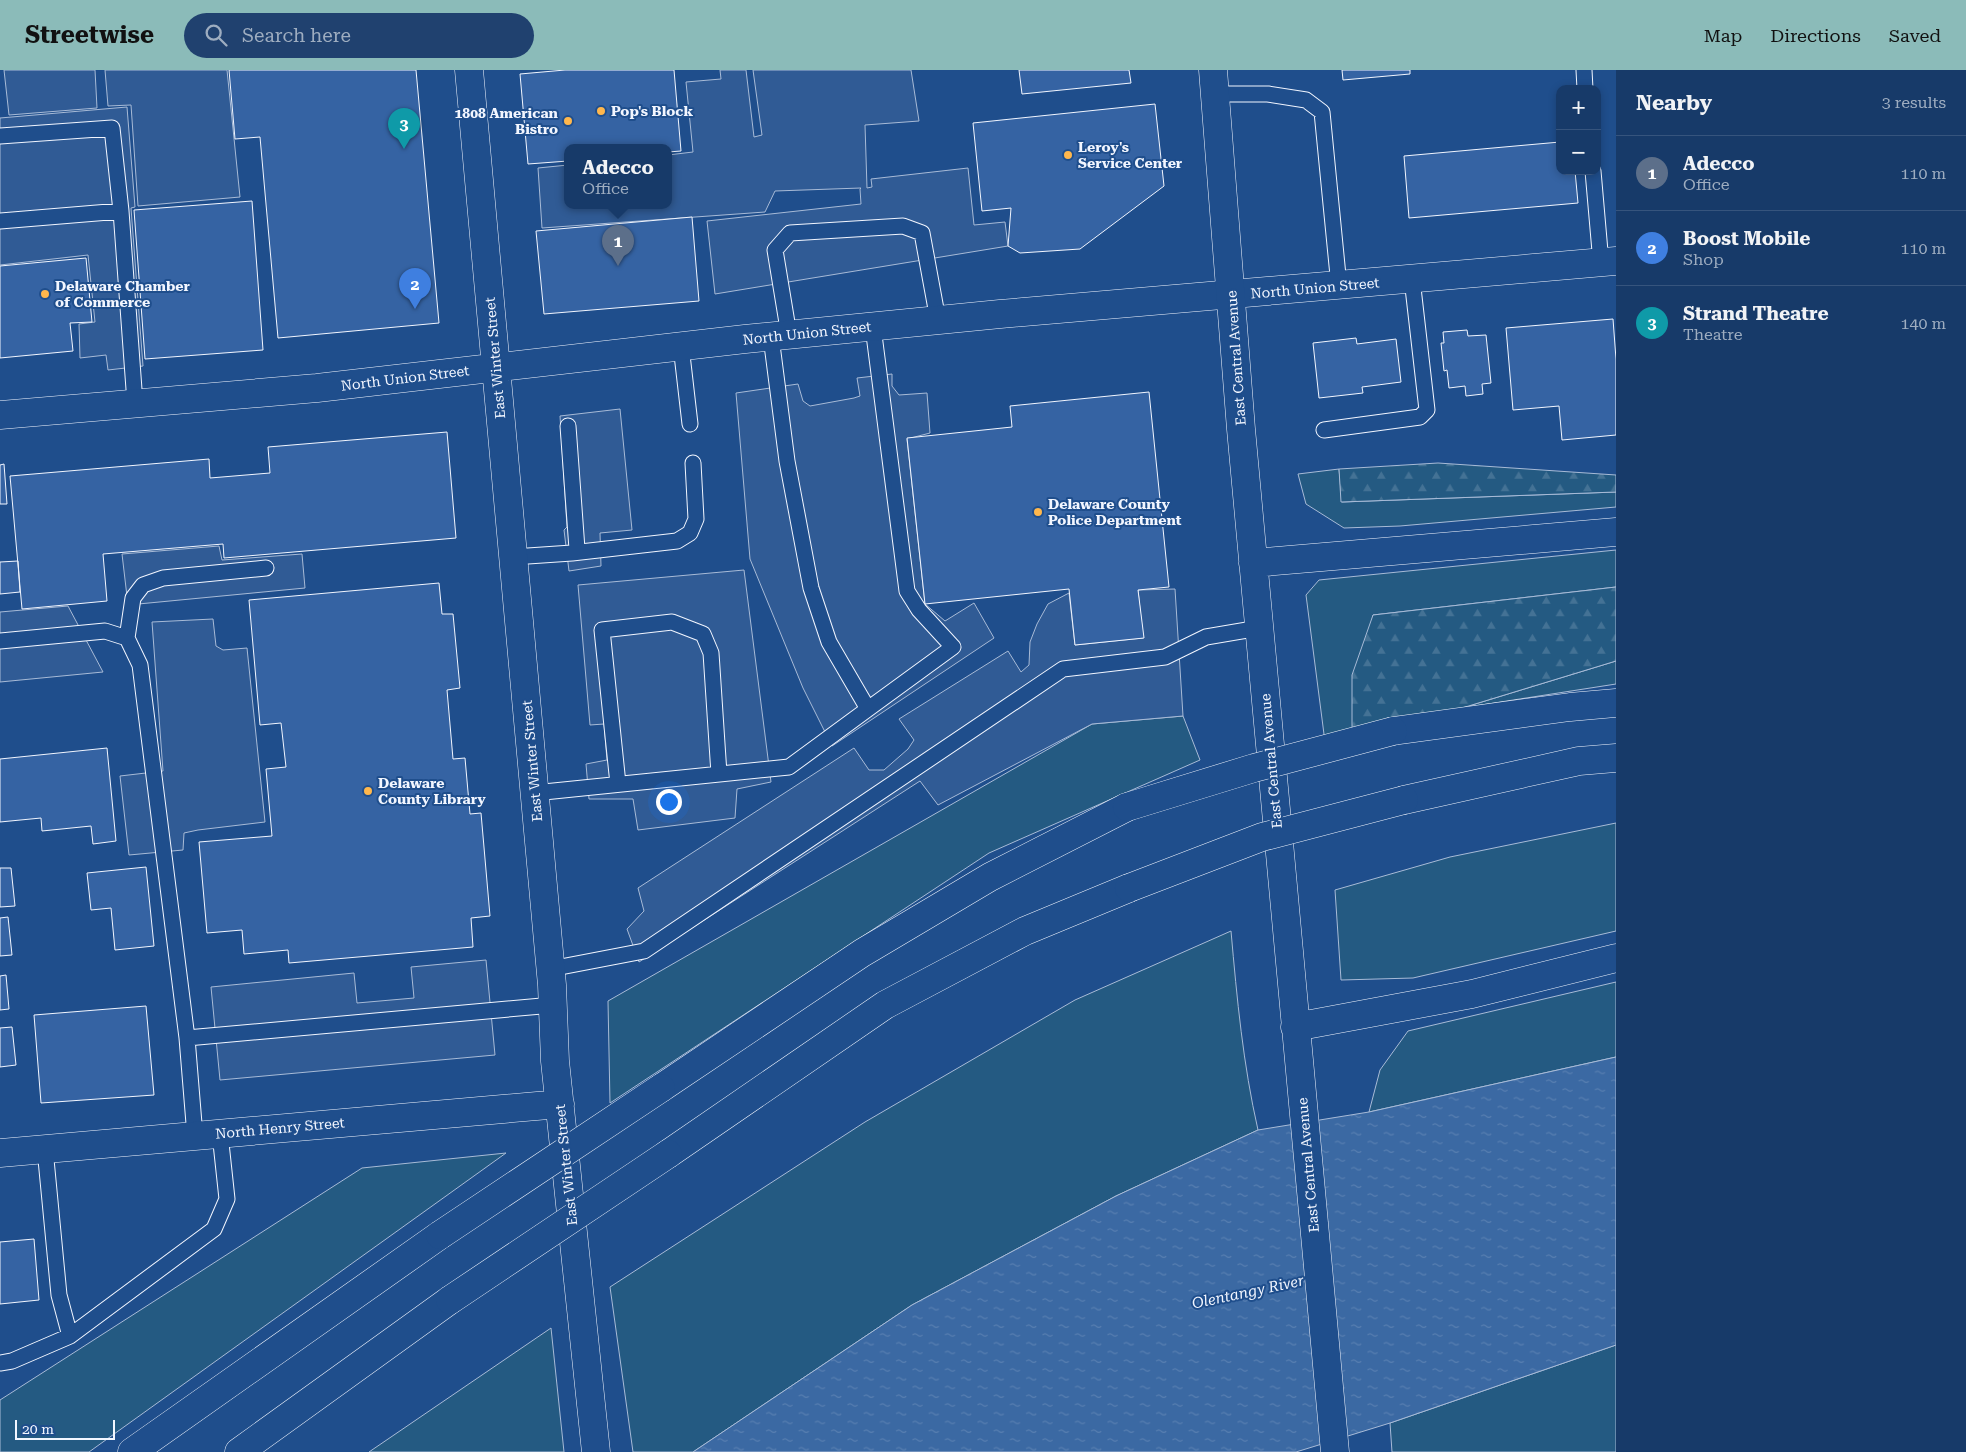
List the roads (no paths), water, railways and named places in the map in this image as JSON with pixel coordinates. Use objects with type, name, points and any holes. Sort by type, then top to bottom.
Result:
[{"type":"main road","name":"East Winter Street","points":[[469,70],[550,969],[555,1061],[596,1452]]},
{"type":"main road","name":"East Central Avenue","points":[[1214,82],[1241,430],[1335,1452]]},
{"type":"main road","name":"North Union Street","points":[[0,415],[316,388],[681,346],[938,320],[1608,262]]},
{"type":"main road","points":[[1253,564],[1616,532]]},
{"type":"main road","points":[[132,1452],[440,1235],[862,953],[990,876],[1127,807],[1254,768],[1393,731],[1570,707],[1616,703]]},
{"type":"main road","points":[[239,1452],[450,1300],[668,1154],[885,1005],[1025,931],[1129,888],[1262,838],[1404,800],[1579,761],[1616,758]]},
{"type":"main road","points":[[1295,1027],[1472,994],[1616,958]]},
{"type":"main road","name":"North Henry Street","points":[[0,1153],[560,1104]]},
{"type":"lane","points":[[1584,70],[1585,85]]},
{"type":"lane","points":[[1214,82],[1306,100],[1322,112],[1339,286]]},
{"type":"lane","points":[[0,136],[112,128],[135,404]]},
{"type":"lane","points":[[1594,175],[1608,262]]},
{"type":"lane","points":[[0,221],[120,211]]},
{"type":"lane","points":[[868,709],[829,642],[811,588],[787,461],[775,250],[790,234],[903,226],[922,233],[938,320]]},
{"type":"lane","points":[[1324,430],[1420,417],[1427,410],[1412,279]]},
{"type":"lane","points":[[534,793],[789,766],[953,647],[919,610],[907,592],[873,327]]},
{"type":"lane","points":[[681,346],[690,424]]},
{"type":"lane","points":[[568,426],[577,548],[572,553]]},
{"type":"lane","points":[[513,557],[572,553],[676,541],[690,533],[696,519],[693,464]]},
{"type":"lane","points":[[0,1363],[12,1361],[70,1336],[214,1229],[227,1199],[208,1135],[187,1038],[140,664],[127,638],[133,598],[143,585],[163,578],[266,568]]},
{"type":"lane","points":[[618,784],[602,630],[672,622],[703,634],[711,653],[718,774]]},
{"type":"lane","points":[[550,969],[644,951],[1062,669],[1165,657],[1206,637],[1259,628]]},
{"type":"lane","points":[[0,640],[105,631],[127,638]]},
{"type":"lane","points":[[187,1038],[553,1005]]},
{"type":"lane","points":[[45,1149],[59,1296],[70,1336]]},
{"type":"water","name":"Olentangy River","points":[[1616,1057],[1616,1345],[1390,1423],[1296,1452],[693,1452],[912,1305],[1116,1196],[1258,1130],[1369,1112]]},
{"type":"place","name":"Pop's Block","points":[[601,111]]},
{"type":"place","name":"1808 American Bistro","points":[[568,121]]},
{"type":"place","name":"Strand Theatre","points":[[404,149]]},
{"type":"place","name":"Leroy's Service Center","points":[[1068,155]]},
{"type":"place","name":"Adecco","points":[[618,266]]},
{"type":"place","name":"Delaware Chamber of Commerce","points":[[45,294]]},
{"type":"place","name":"Boost Mobile","points":[[415,309]]},
{"type":"place","name":"Delaware County Police Department","points":[[1038,512]]},
{"type":"place","name":"Delaware County Library","points":[[368,791]]}]
